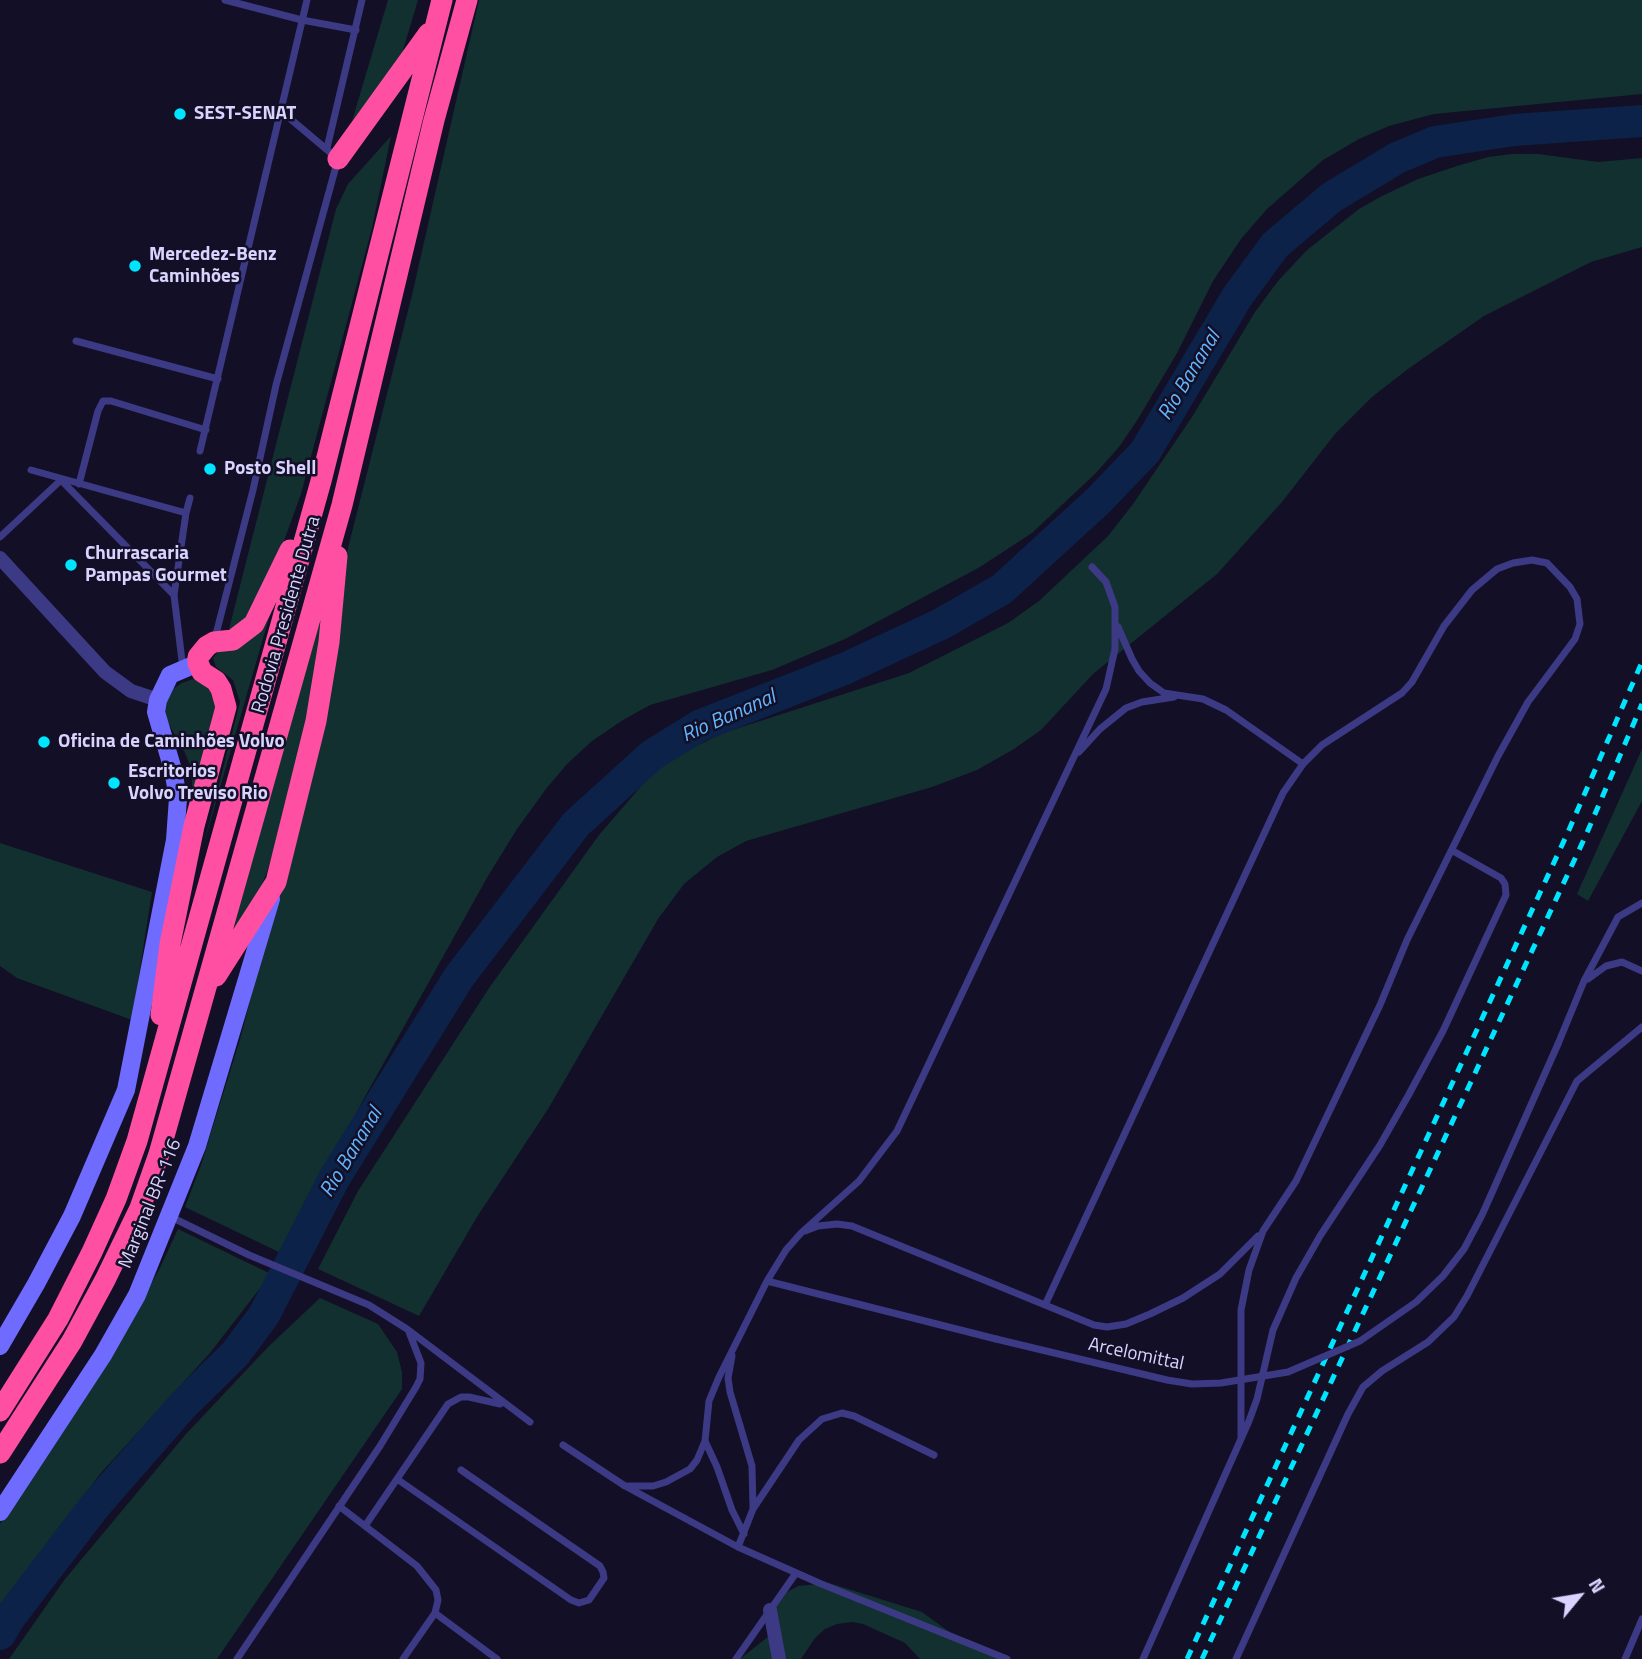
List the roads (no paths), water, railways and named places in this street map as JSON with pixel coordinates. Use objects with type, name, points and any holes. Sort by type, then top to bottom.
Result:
[{"type":"highway","name":"Rodovia Presidente Dutra","points":[[0,1411],[58,1319],[92,1252],[116,1199],[136,1141],[321,481],[442,0]]},
{"type":"highway","name":"Rodovia Presidente Dutra","points":[[0,1453],[72,1340],[105,1280],[140,1208],[159,1154],[342,505],[434,120],[467,0]]},
{"type":"highway","points":[[332,154],[434,26]]},
{"type":"highway","points":[[156,1068],[170,944],[194,826],[226,707],[219,684],[190,666],[200,652],[214,642],[240,637],[258,619],[321,481]]},
{"type":"highway","points":[[204,996],[276,881],[323,683],[342,505]]},
{"type":"main road","points":[[0,1346],[72,1216],[126,1090],[175,840],[178,799],[171,760],[156,712],[158,700],[170,675],[190,666]]},
{"type":"main road","name":"Marginal BR-116","points":[[0,1512],[103,1355],[137,1295],[197,1146],[276,881]]},
{"type":"street","points":[[0,558],[105,672],[131,691],[158,700]]},
{"type":"street","points":[[770,1610],[779,1659]]},
{"type":"lane","points":[[225,0],[302,20],[356,30]]},
{"type":"lane","points":[[200,451],[307,0]]},
{"type":"lane","points":[[214,642],[253,490],[332,154],[362,0]]},
{"type":"lane","points":[[281,111],[332,154]]},
{"type":"lane","points":[[76,341],[218,379]]},
{"type":"lane","points":[[79,484],[103,401],[111,401],[206,430]]},
{"type":"lane","points":[[30,470],[186,513]]},
{"type":"lane","points":[[0,537],[61,480]]},
{"type":"lane","points":[[61,480],[174,595]]},
{"type":"lane","points":[[190,498],[174,595],[190,666]]},
{"type":"lane","points":[[801,1233],[818,1226],[852,1226],[1045,1305],[1094,1325],[1107,1327],[1126,1324],[1183,1298],[1220,1273],[1248,1249],[1296,1181],[1408,940],[1498,756],[1528,702],[1575,639],[1580,624],[1577,599],[1570,587],[1547,564],[1532,560],[1513,563],[1497,569],[1472,590],[1444,626],[1412,682],[1402,693],[1322,745],[1303,764],[1283,793],[1045,1305]]},
{"type":"lane","points":[[625,1486],[653,1486],[681,1475],[697,1460],[705,1441],[709,1401],[766,1281],[786,1250],[859,1181],[897,1131],[1106,688],[1115,649],[1116,623],[1112,593],[1092,567]]},
{"type":"lane","points":[[1116,623],[1139,671],[1150,684],[1164,693],[1203,699],[1226,710],[1303,764]]},
{"type":"lane","points":[[1074,757],[1100,729],[1126,708],[1142,702],[1182,696]]},
{"type":"lane","points":[[1143,1659],[1257,1399],[1273,1330],[1296,1278],[1320,1236],[1380,1145],[1420,1074],[1443,1031],[1506,895],[1505,884],[1501,878],[1453,851]]},
{"type":"lane","name":"Arcelomittal","points":[[766,1281],[996,1339],[1192,1384],[1233,1382],[1288,1371],[1360,1342],[1416,1302],[1443,1276],[1464,1250],[1482,1215],[1584,981],[1618,917],[1642,904]]},
{"type":"lane","points":[[1584,981],[1606,966],[1622,962],[1642,971]]},
{"type":"lane","points":[[1236,1659],[1348,1414],[1363,1387],[1382,1371],[1428,1342],[1454,1317],[1577,1082],[1642,1027]]},
{"type":"lane","points":[[171,1215],[249,1255],[369,1305],[407,1329],[530,1422]]},
{"type":"lane","points":[[1241,1438],[1241,1310],[1249,1270],[1263,1231]]},
{"type":"lane","points":[[237,1659],[380,1446],[420,1379],[421,1363],[407,1329]]},
{"type":"lane","points":[[733,1350],[730,1392],[752,1466],[753,1509]]},
{"type":"lane","points":[[365,1526],[444,1410],[454,1400],[469,1397],[506,1406]]},
{"type":"lane","points":[[738,1547],[753,1509],[799,1440],[814,1424],[832,1415],[842,1413],[854,1416],[934,1455]]},
{"type":"lane","points":[[705,1441],[744,1534]]},
{"type":"lane","points":[[563,1444],[625,1486],[738,1547],[1007,1659]]},
{"type":"lane","points":[[397,1479],[575,1602],[583,1603],[589,1600],[604,1578],[600,1566],[461,1470]]},
{"type":"lane","points":[[339,1506],[417,1566],[429,1577],[438,1595],[435,1613],[403,1659]]},
{"type":"lane","points":[[736,1659],[796,1573]]},
{"type":"lane","points":[[435,1613],[497,1659]]},
{"type":"lane","points":[[1625,1659],[1642,1619]]},
{"type":"waterway","name":"Rio Bananal","points":[[0,1634],[94,1507],[183,1405],[235,1354],[264,1315],[335,1177],[459,977],[576,824],[652,755],[699,726],[844,669],[941,624],[1002,589],[1098,501],[1145,452],[1237,297],[1275,245],[1332,197],[1397,158],[1435,142],[1514,130],[1642,121]]},
{"type":"railway","points":[[1187,1659],[1568,832],[1642,662]]},
{"type":"railway","points":[[1202,1659],[1586,835],[1642,704]]},
{"type":"place","name":"SEST-SENAT","points":[[180,114]]},
{"type":"place","name":"Mercedez-Benz Caminhões","points":[[135,266]]},
{"type":"place","name":"Posto Shell","points":[[210,469]]},
{"type":"place","name":"Churrascaria Pampas Gourmet","points":[[71,565]]},
{"type":"place","name":"Oficina de Caminhões Volvo","points":[[44,742]]},
{"type":"place","name":"Escritorios Volvo Treviso Rio","points":[[114,783]]}]
